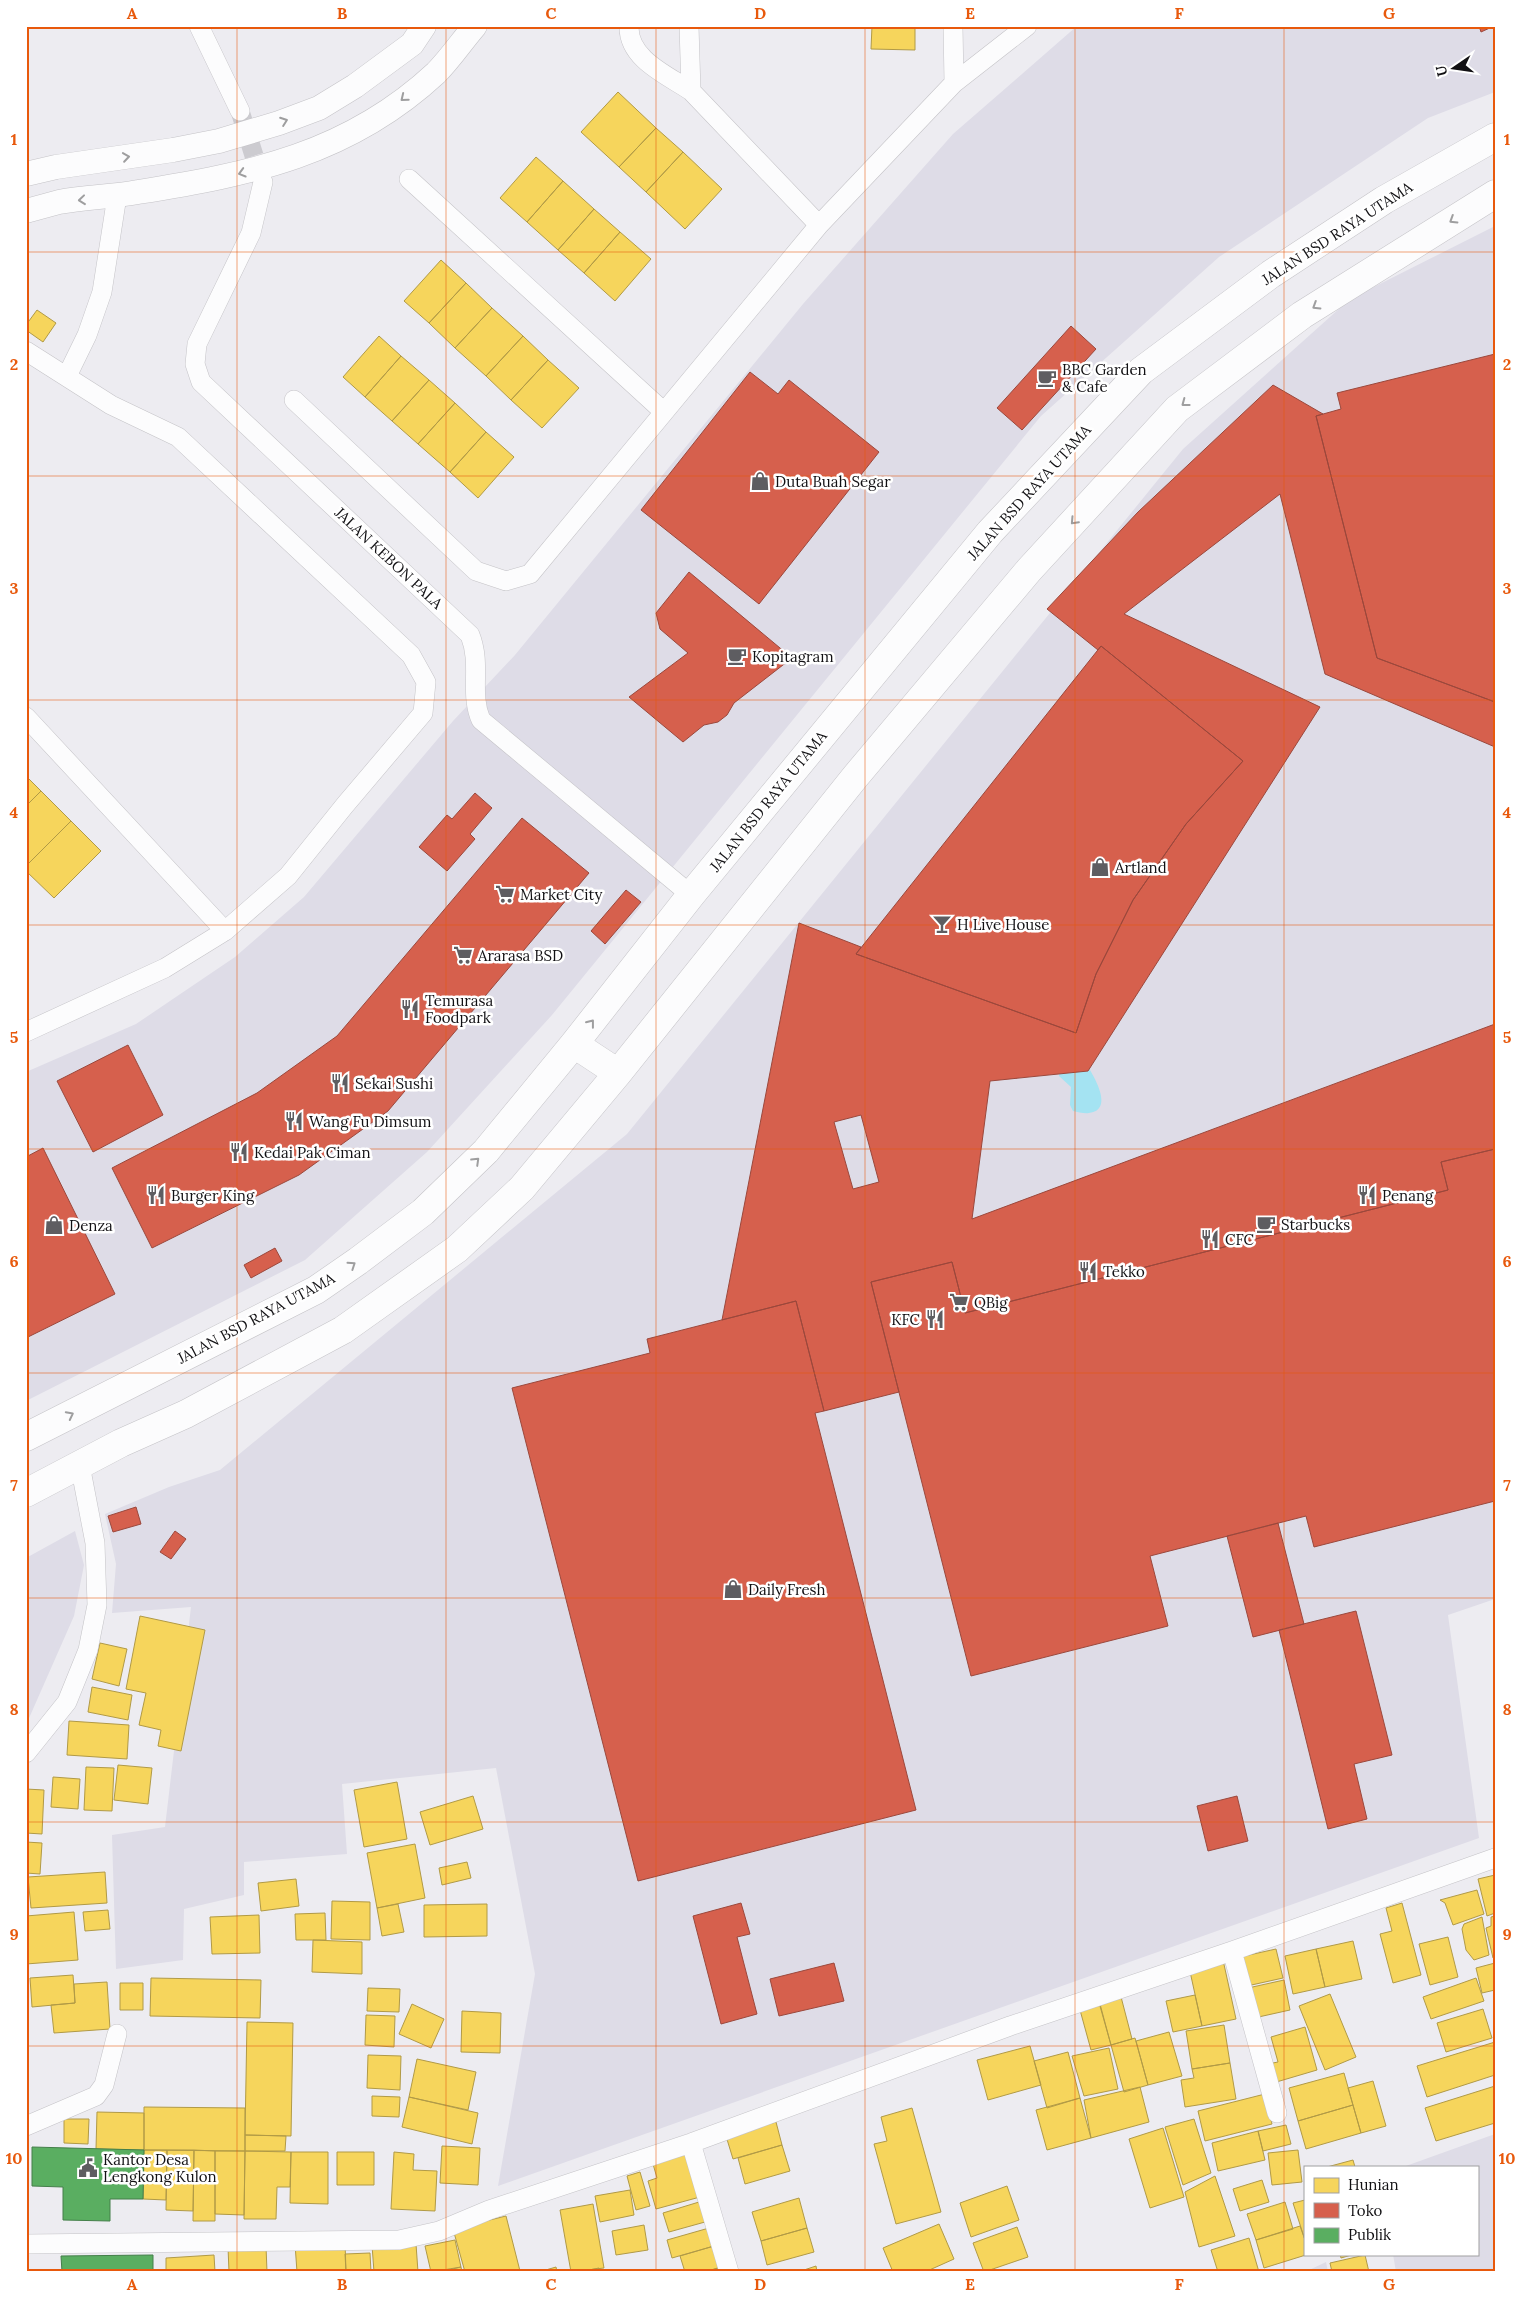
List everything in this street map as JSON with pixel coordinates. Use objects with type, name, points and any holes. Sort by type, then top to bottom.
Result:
[{"type":"main road","name":"JALAN BSD RAYA UTAMA","points":[[26,1437],[316,1290],[423,1212],[486,1151],[574,1044],[691,896],[990,532],[1141,371],[1271,274],[1384,200],[1495,137]]},
{"type":"main road","points":[[26,1493],[121,1443],[186,1414],[343,1330],[388,1300],[457,1249],[522,1188],[618,1074],[886,740],[1029,570],[1177,409],[1302,315],[1495,194]]},
{"type":"main road","points":[[574,1044],[618,1074]]},
{"type":"street","points":[[199,26],[240,111]]},
{"type":"street","points":[[26,211],[60,202],[117,196],[231,176],[297,157],[338,141],[390,109],[437,72],[475,26]]},
{"type":"street","points":[[629,26],[629,37],[638,55],[691,92],[818,225]]},
{"type":"street","points":[[689,26],[691,92]]},
{"type":"street","points":[[953,26],[954,83]]},
{"type":"street","points":[[294,400],[476,571],[506,581],[530,574],[818,225],[954,83],[1027,26]]},
{"type":"street","points":[[26,174],[56,167],[173,150],[219,141],[279,123],[319,108],[355,86],[418,35],[437,72]]},
{"type":"street","points":[[409,179],[664,412]]},
{"type":"street","name":"JALAN KEBON PALA","points":[[263,182],[251,233],[197,344],[195,364],[201,382],[470,635],[477,655],[476,708],[481,720],[691,896]]},
{"type":"street","points":[[67,376],[87,335],[102,292],[117,196]]},
{"type":"street","points":[[26,351],[111,405],[178,437],[411,654],[426,682],[423,713],[288,876],[225,931],[166,968],[26,1032]]},
{"type":"street","points":[[26,717],[225,931]]},
{"type":"street","points":[[26,1754],[67,1702],[88,1650],[97,1604],[95,1543],[80,1465]]},
{"type":"street","points":[[26,2244],[399,2240],[439,2231],[489,2210],[691,2143],[1010,2026],[1232,1951],[1495,1858]]},
{"type":"street","points":[[1232,1951],[1277,2113]]},
{"type":"street","points":[[26,2126],[96,2096],[104,2085],[116,2034]]},
{"type":"street","points":[[691,2143],[729,2272]]},
{"type":"shaded area","points":[[1077,26],[1495,26],[1495,92],[1428,118],[1219,257],[1041,416],[552,1015],[427,1152],[305,1260],[26,1401],[26,1072],[136,1024],[235,957],[304,897],[453,721],[515,655],[803,304],[953,134]]},
{"type":"shaded area","name":"QBig","points":[[1495,226],[1495,1599],[1448,1615],[1479,1838],[498,2186],[535,1974],[496,1768],[342,1784],[347,1854],[244,1862],[244,1895],[184,1909],[183,1960],[116,1969],[112,1835],[165,1827],[191,1607],[112,1613],[116,1564],[105,1514],[169,1487],[220,1470],[627,1134],[1183,449],[1350,299]]},
{"type":"shaded area","points":[[75,1531],[84,1565],[74,1616],[26,1725],[26,1558]]},
{"type":"shaded area","points":[[1495,2134],[1495,2272],[1396,2272],[1393,2256],[1478,2256],[1478,2166],[1406,2166]]},
{"type":"shaded area","points":[[1326,2262],[1328,2272],[1305,2272]]},
{"type":"water","points":[[1085,1062],[1100,1090],[1101,1105],[1097,1110],[1081,1113],[1073,1111],[1070,1105],[1071,1087],[1059,1076],[1060,1066]]},
{"type":"building: Hunian","points":[[872,26],[915,26],[915,50],[871,49]]},
{"type":"building: Hunian","points":[[618,92],[656,128],[619,167],[581,132]]},
{"type":"building: Hunian","points":[[656,128],[683,152],[646,192],[619,167]]},
{"type":"building: Hunian","points":[[683,152],[722,189],[685,229],[646,192]]},
{"type":"building: Hunian","points":[[536,157],[563,181],[527,222],[500,198]]},
{"type":"building: Hunian","points":[[563,181],[594,209],[558,250],[527,222]]},
{"type":"building: Hunian","points":[[594,209],[620,232],[584,273],[558,250]]},
{"type":"building: Hunian","points":[[620,232],[651,259],[615,301],[584,273]]},
{"type":"building: Hunian","points":[[441,260],[466,283],[429,323],[404,301]]},
{"type":"building: Hunian","points":[[466,283],[492,308],[455,348],[429,323]]},
{"type":"building: Hunian","points":[[492,308],[523,336],[486,376],[455,348]]},
{"type":"building: Hunian","points":[[37,310],[56,323],[43,342],[26,330],[26,325]]},
{"type":"building: Hunian","points":[[379,336],[401,356],[365,397],[343,377]]},
{"type":"building: Hunian","points":[[523,336],[548,360],[511,400],[486,376]]},
{"type":"building: Hunian","points":[[401,356],[429,380],[392,421],[365,397]]},
{"type":"building: Hunian","points":[[548,360],[579,388],[542,428],[511,400]]},
{"type":"building: Hunian","points":[[429,380],[455,403],[418,444],[392,421]]},
{"type":"building: Hunian","points":[[455,403],[486,432],[450,472],[418,444]]},
{"type":"building: Hunian","points":[[486,432],[514,457],[478,498],[450,472]]},
{"type":"building: Hunian","points":[[26,776],[41,791],[26,806]]},
{"type":"building: Hunian","points":[[41,791],[71,821],[26,866],[26,806]]},
{"type":"building: Hunian","points":[[71,821],[101,851],[54,898],[26,871],[26,866]]},
{"type":"building: Hunian","points":[[140,1616],[205,1630],[181,1751],[158,1746],[161,1730],[139,1725],[146,1693],[126,1689]]},
{"type":"building: Hunian","points":[[100,1643],[127,1649],[119,1686],[92,1679]]},
{"type":"building: Hunian","points":[[92,1687],[132,1695],[128,1720],[88,1712]]},
{"type":"building: Hunian","points":[[69,1721],[129,1725],[127,1759],[67,1755]]},
{"type":"building: Hunian","points":[[118,1765],[152,1768],[148,1804],[114,1800]]},
{"type":"building: Hunian","points":[[86,1767],[114,1768],[112,1811],[84,1810]]},
{"type":"building: Hunian","points":[[53,1777],[80,1779],[78,1809],[51,1807]]},
{"type":"building: Hunian","points":[[397,1782],[407,1839],[364,1847],[354,1790]]},
{"type":"building: Hunian","points":[[26,1789],[44,1790],[42,1834],[26,1833]]},
{"type":"building: Hunian","points":[[473,1796],[483,1829],[430,1845],[420,1812]]},
{"type":"building: Hunian","points":[[26,1842],[42,1843],[40,1874],[26,1873]]},
{"type":"building: Hunian","points":[[415,1844],[425,1898],[377,1908],[367,1853]]},
{"type":"building: Hunian","points":[[467,1862],[471,1878],[442,1885],[439,1868]]},
{"type":"building: Hunian","points":[[105,1872],[107,1903],[31,1908],[28,1877]]},
{"type":"building: Hunian","points":[[1495,1875],[1495,1913],[1487,1916],[1478,1879]]},
{"type":"building: Hunian","points":[[296,1879],[299,1906],[261,1911],[258,1883]]},
{"type":"building: Hunian","points":[[1477,1890],[1484,1914],[1453,1925],[1445,1903],[1440,1900]]},
{"type":"building: Hunian","points":[[332,1901],[370,1902],[370,1940],[331,1939]]},
{"type":"building: Hunian","points":[[1402,1903],[1421,1975],[1393,1983],[1380,1934],[1392,1931],[1386,1908]]},
{"type":"building: Hunian","points":[[398,1904],[404,1932],[382,1936],[377,1908]]},
{"type":"building: Hunian","points":[[487,1904],[487,1936],[424,1937],[424,1905]]},
{"type":"building: Hunian","points":[[108,1910],[110,1929],[85,1931],[83,1912]]},
{"type":"building: Hunian","points":[[74,1912],[78,1960],[26,1964],[26,1916]]},
{"type":"building: Hunian","points":[[325,1913],[326,1940],[296,1940],[295,1914]]},
{"type":"building: Hunian","points":[[259,1915],[260,1953],[212,1954],[210,1917]]},
{"type":"building: Hunian","points":[[1495,1916],[1495,1958],[1493,1958],[1486,1928],[1491,1926],[1491,1917]]},
{"type":"building: Hunian","points":[[1482,1917],[1489,1955],[1474,1960],[1466,1950],[1462,1929],[1464,1924]]},
{"type":"building: Hunian","points":[[1448,1937],[1458,1977],[1430,1985],[1419,1944]]},
{"type":"building: Hunian","points":[[313,1940],[362,1942],[362,1974],[312,1972]]},
{"type":"building: Hunian","points":[[1353,1941],[1362,1979],[1325,1987],[1316,1949]]},
{"type":"building: Hunian","points":[[1276,1949],[1283,1978],[1247,1986],[1240,1957]]},
{"type":"building: Hunian","points":[[1316,1949],[1325,1987],[1293,1994],[1285,1956]]},
{"type":"building: Hunian","points":[[1223,1960],[1236,2019],[1202,2026],[1189,1967]]},
{"type":"building: Hunian","points":[[1495,1963],[1495,1990],[1482,1993],[1476,1968]]},
{"type":"building: Hunian","points":[[73,1975],[75,2003],[32,2007],[30,1978]]},
{"type":"building: Hunian","points":[[151,1978],[261,1980],[260,2018],[150,2016]]},
{"type":"building: Hunian","points":[[1476,1978],[1484,2001],[1431,2019],[1423,1997]]},
{"type":"building: Hunian","points":[[1284,1980],[1290,2010],[1254,2018],[1248,1988]]},
{"type":"building: Hunian","points":[[107,1982],[110,2029],[54,2033],[51,2005],[75,2003],[74,1984]]},
{"type":"building: Hunian","points":[[120,1983],[143,1983],[143,2010],[120,2010]]},
{"type":"building: Hunian","points":[[368,1988],[400,1989],[399,2012],[367,2011]]},
{"type":"building: Hunian","points":[[1120,1993],[1132,2039],[1111,2045],[1098,1999]]},
{"type":"building: Hunian","points":[[1330,1994],[1356,2057],[1325,2070],[1299,2006]]},
{"type":"building: Hunian","points":[[1195,1995],[1202,2026],[1173,2032],[1166,2001]]},
{"type":"building: Hunian","points":[[412,2004],[444,2019],[431,2048],[399,2034]]},
{"type":"building: Hunian","points":[[1100,2004],[1111,2045],[1091,2050],[1080,2010]]},
{"type":"building: Hunian","points":[[1483,2009],[1492,2038],[1446,2052],[1437,2023]]},
{"type":"building: Hunian","points":[[462,2011],[501,2013],[500,2053],[461,2052]]},
{"type":"building: Hunian","points":[[366,2015],[395,2016],[394,2047],[365,2045]]},
{"type":"building: Hunian","points":[[247,2022],[293,2023],[291,2136],[245,2135]]},
{"type":"building: Hunian","points":[[1224,2025],[1230,2063],[1192,2069],[1186,2031]]},
{"type":"building: Hunian","points":[[1305,2027],[1317,2070],[1273,2083],[1268,2064],[1278,2062],[1271,2037]]},
{"type":"building: Hunian","points":[[1169,2032],[1182,2076],[1148,2085],[1136,2041]]},
{"type":"building: Hunian","points":[[1135,2038],[1148,2085],[1124,2092],[1111,2045]]},
{"type":"building: Hunian","points":[[1495,2042],[1495,2075],[1427,2097],[1417,2066]]},
{"type":"building: Hunian","points":[[1030,2046],[1041,2085],[988,2100],[977,2060]]},
{"type":"building: Hunian","points":[[1109,2048],[1118,2089],[1084,2096],[1072,2056]]},
{"type":"building: Hunian","points":[[1068,2052],[1080,2098],[1047,2108],[1034,2061]]},
{"type":"building: Hunian","points":[[368,2055],[401,2056],[400,2090],[367,2088]]},
{"type":"building: Hunian","points":[[417,2059],[476,2072],[468,2110],[409,2097]]},
{"type":"building: Hunian","points":[[1230,2063],[1236,2099],[1185,2107],[1181,2080],[1194,2078],[1192,2069]]},
{"type":"building: Hunian","points":[[1344,2073],[1353,2105],[1298,2121],[1289,2088]]},
{"type":"building: Hunian","points":[[1373,2081],[1386,2126],[1361,2133],[1348,2088]]},
{"type":"building: Hunian","points":[[1495,2086],[1495,2123],[1436,2141],[1425,2108]]},
{"type":"building: Hunian","points":[[1140,2087],[1149,2122],[1091,2138],[1084,2100]]},
{"type":"building: Hunian","points":[[1265,2094],[1272,2124],[1205,2141],[1198,2111]]},
{"type":"building: Hunian","points":[[372,2096],[400,2097],[399,2117],[372,2116]]},
{"type":"building: Hunian","points":[[409,2097],[478,2113],[472,2144],[402,2127]]},
{"type":"building: Hunian","points":[[1080,2098],[1091,2138],[1047,2150],[1036,2110]]},
{"type":"building: Hunian","points":[[1353,2105],[1361,2133],[1306,2149],[1298,2121]]},
{"type":"building: Hunian","points":[[144,2107],[245,2108],[245,2151],[144,2150]]},
{"type":"building: Hunian","points":[[912,2108],[941,2212],[896,2224],[874,2144],[887,2141],[881,2117]]},
{"type":"building: Hunian","points":[[97,2112],[144,2113],[144,2150],[96,2149]]},
{"type":"building: Hunian","points":[[64,2119],[89,2119],[88,2144],[64,2143]]},
{"type":"building: Hunian","points":[[1194,2119],[1211,2173],[1183,2185],[1165,2127]]},
{"type":"building: Hunian","points":[[776,2122],[782,2145],[733,2159],[726,2136]]},
{"type":"building: Hunian","points":[[1286,2125],[1291,2144],[1263,2151],[1258,2131]]},
{"type":"building: Hunian","points":[[1163,2128],[1184,2197],[1150,2208],[1129,2139]]},
{"type":"building: Hunian","points":[[1258,2131],[1265,2160],[1218,2171],[1212,2143]]},
{"type":"building: Hunian","points":[[245,2135],[286,2136],[285,2151],[245,2151]]},
{"type":"building: Hunian","points":[[782,2145],[790,2171],[745,2184],[738,2158]]},
{"type":"building: Hunian","points":[[442,2146],[480,2148],[478,2185],[440,2183]]},
{"type":"building: Hunian","points":[[144,2150],[167,2150],[166,2200],[143,2199]]},
{"type":"building: Hunian","points":[[167,2150],[194,2150],[193,2211],[166,2210]]},
{"type":"building: Hunian","points":[[194,2150],[215,2151],[215,2221],[193,2221]]},
{"type":"building: Hunian","points":[[1298,2150],[1302,2182],[1272,2185],[1268,2153]]},
{"type":"building: Hunian","points":[[215,2151],[245,2151],[244,2215],[215,2214]]},
{"type":"building: Hunian","points":[[245,2151],[291,2152],[290,2187],[277,2187],[276,2219],[244,2219]]},
{"type":"building: Hunian","points":[[291,2152],[328,2152],[328,2204],[290,2203]]},
{"type":"building: Hunian","points":[[337,2152],[374,2152],[374,2185],[337,2185]]},
{"type":"building: Hunian","points":[[394,2152],[414,2154],[413,2170],[437,2171],[435,2211],[391,2209]]},
{"type":"building: Hunian","points":[[687,2154],[700,2197],[656,2209],[648,2181],[657,2178],[653,2164]]},
{"type":"building: Hunian","points":[[1353,2160],[1355,2166],[1331,2166]]},
{"type":"building: Hunian","points":[[640,2172],[650,2206],[636,2210],[627,2176]]},
{"type":"building: Hunian","points":[[1215,2176],[1235,2236],[1199,2247],[1185,2192]]},
{"type":"building: Hunian","points":[[1262,2180],[1269,2202],[1240,2211],[1233,2189]]},
{"type":"building: Hunian","points":[[1007,2186],[1019,2220],[971,2237],[960,2203]]},
{"type":"building: Hunian","points":[[630,2190],[634,2215],[600,2222],[595,2196]]},
{"type":"building: Hunian","points":[[799,2198],[807,2228],[761,2241],[752,2212]]},
{"type":"building: Hunian","points":[[1304,2200],[1304,2237],[1293,2203]]},
{"type":"building: Hunian","points":[[699,2202],[705,2222],[669,2232],[663,2213]]},
{"type":"building: Hunian","points":[[1285,2202],[1293,2229],[1256,2240],[1247,2214]]},
{"type":"building: Hunian","points":[[593,2204],[604,2268],[571,2272],[560,2210]]},
{"type":"building: Hunian","points":[[506,2216],[520,2271],[465,2272],[453,2229]]},
{"type":"building: Hunian","points":[[939,2224],[954,2259],[925,2272],[893,2272],[883,2248]]},
{"type":"building: Hunian","points":[[644,2225],[648,2250],[616,2255],[612,2231]]},
{"type":"building: Hunian","points":[[1300,2226],[1304,2237],[1304,2256],[1264,2268],[1256,2240]]},
{"type":"building: Hunian","points":[[1017,2227],[1028,2257],[984,2272],[973,2243]]},
{"type":"building: Hunian","points":[[709,2228],[714,2246],[672,2258],[667,2240]]},
{"type":"building: Hunian","points":[[807,2228],[814,2252],[767,2265],[761,2241]]},
{"type":"building: Hunian","points":[[1249,2238],[1259,2272],[1218,2272],[1211,2250]]},
{"type":"building: Hunian","points":[[455,2240],[461,2267],[431,2272],[425,2246]]},
{"type":"building: Hunian","points":[[345,2242],[346,2272],[297,2272],[295,2244]]},
{"type":"building: Hunian","points":[[416,2244],[418,2272],[374,2272],[372,2245]]},
{"type":"building: Hunian","points":[[266,2246],[267,2272],[229,2272],[228,2247]]},
{"type":"building: Hunian","points":[[714,2246],[721,2267],[705,2272],[685,2272],[680,2256]]},
{"type":"building: Hunian","points":[[370,2253],[371,2272],[346,2272],[345,2254]]},
{"type":"building: Hunian","points":[[214,2255],[215,2272],[166,2272],[166,2258]]},
{"type":"building: Hunian","points":[[1365,2256],[1369,2272],[1332,2272],[1330,2263]]},
{"type":"building: Hunian","points":[[816,2266],[817,2272],[798,2272]]},
{"type":"building: Hunian","points":[[461,2267],[462,2272],[440,2272]]},
{"type":"building: Hunian","points":[[556,2267],[557,2272],[539,2272]]},
{"type":"building: Hunian","points":[[721,2267],[722,2272],[705,2272]]},
{"type":"building: Hunian","points":[[599,2268],[599,2272],[579,2272]]},
{"type":"building: Toko","points":[[1479,26],[1494,26],[1481,32]]},
{"type":"building: Toko","name":"BBC Garden & Cafe","points":[[1071,326],[1096,349],[1022,430],[997,408]]},
{"type":"building: Toko","points":[[1495,354],[1495,702],[1377,658],[1316,416],[1341,409],[1337,393]]},
{"type":"building: Toko","name":"Duta Buah Segar","points":[[750,372],[778,394],[789,380],[879,452],[759,604],[641,510]]},
{"type":"building: Toko","points":[[1273,385],[1323,414],[1316,416],[1377,658],[1495,702],[1495,747],[1325,674],[1280,494],[1124,614],[1320,707],[1088,1071],[990,1081],[972,1219],[1495,1024],[1495,1149],[1441,1162],[1448,1190],[965,1313],[952,1262],[871,1282],[899,1392],[824,1411],[796,1301],[722,1320],[799,923],[861,947],[856,954],[1076,1033],[1096,974],[1133,900],[1186,824],[1243,761],[1101,646],[1098,650],[1047,609],[1138,512]],"holes":[[[861,1115],[879,1182],[853,1189],[834,1122]]]},
{"type":"building: Toko","name":"Kopitagram","points":[[689,572],[792,658],[734,703],[727,715],[718,722],[704,725],[683,742],[629,697],[688,653],[660,629],[656,613]]},
{"type":"building: Toko","points":[[1101,646],[1243,761],[1186,824],[1133,900],[1096,974],[1076,1033],[856,954]]},
{"type":"building: Toko","points":[[475,793],[492,808],[470,834],[475,839],[447,871],[419,847],[447,815],[452,819]]},
{"type":"building: Toko","name":"Ararasa BSD","points":[[522,818],[589,873],[388,1111],[299,1175],[152,1248],[112,1168],[257,1093],[337,1036]]},
{"type":"building: Toko","points":[[626,890],[641,902],[605,944],[591,931]]},
{"type":"building: Toko","points":[[128,1045],[163,1115],[93,1152],[57,1081]]},
{"type":"building: Toko","name":"Denza","points":[[43,1148],[115,1294],[26,1338],[26,1157]]},
{"type":"building: Toko","points":[[1495,1149],[1495,1501],[1314,1547],[1306,1516],[1150,1556],[1168,1626],[971,1676],[871,1282],[952,1262],[965,1313],[1448,1190],[1441,1162]]},
{"type":"building: Toko","points":[[275,1248],[282,1261],[251,1278],[244,1265]]},
{"type":"building: Toko","points":[[796,1301],[824,1411],[815,1413],[916,1810],[638,1881],[512,1388],[650,1353],[647,1339]]},
{"type":"building: Toko","points":[[136,1507],[141,1524],[113,1532],[108,1516]]},
{"type":"building: Toko","points":[[1278,1523],[1304,1624],[1253,1637],[1227,1536]]},
{"type":"building: Toko","points":[[175,1531],[186,1539],[171,1559],[160,1552]]},
{"type":"building: Toko","points":[[1356,1611],[1392,1755],[1354,1764],[1367,1819],[1328,1829],[1279,1630]]},
{"type":"building: Toko","points":[[1237,1796],[1248,1841],[1208,1851],[1197,1806]]},
{"type":"building: Toko","points":[[741,1903],[750,1934],[737,1937],[757,2014],[721,2024],[693,1916]]},
{"type":"building: Toko","points":[[834,1963],[844,2001],[779,2016],[770,1979]]},
{"type":"building: Publik","name":"Kantor Desa Lengkong Kulon","points":[[32,2147],[144,2150],[143,2199],[110,2199],[110,2221],[63,2220],[63,2187],[32,2186]]},
{"type":"building: Publik","points":[[153,2255],[153,2272],[62,2272],[61,2256]]},
{"type":"tunnel","points":[[240,111],[262,181]]},
{"type":"place","name":"BBC Garden & Cafe","points":[[1047,378]]},
{"type":"place","name":"Duta Buah Segar","points":[[760,481]]},
{"type":"place","name":"Kopitagram","points":[[737,656]]},
{"type":"place","name":"Artland","points":[[1100,867]]},
{"type":"place","name":"Market City","points":[[505,894]]},
{"type":"place","name":"H Live House","points":[[942,924]]},
{"type":"place","name":"Ararasa BSD","points":[[463,955]]},
{"type":"place","name":"Temurasa Foodpark","points":[[410,1009]]},
{"type":"place","name":"Sekai Sushi","points":[[340,1083]]},
{"type":"place","name":"Wang Fu Dimsum","points":[[294,1121]]},
{"type":"place","name":"Kedai Pak Ciman","points":[[239,1152]]},
{"type":"place","name":"Burger King","points":[[156,1195]]},
{"type":"place","name":"Penang","points":[[1367,1195]]},
{"type":"place","name":"Starbucks","points":[[1266,1224]]},
{"type":"place","name":"Denza","points":[[54,1225]]},
{"type":"place","name":"CFC","points":[[1210,1239]]},
{"type":"place","name":"Tekko","points":[[1088,1271]]},
{"type":"place","name":"QBig","points":[[959,1302]]},
{"type":"place","name":"KFC","points":[[935,1319]]},
{"type":"place","name":"Daily Fresh","points":[[733,1589]]},
{"type":"place","name":"Kantor Desa Lengkong Kulon","points":[[88,2168]]}]
